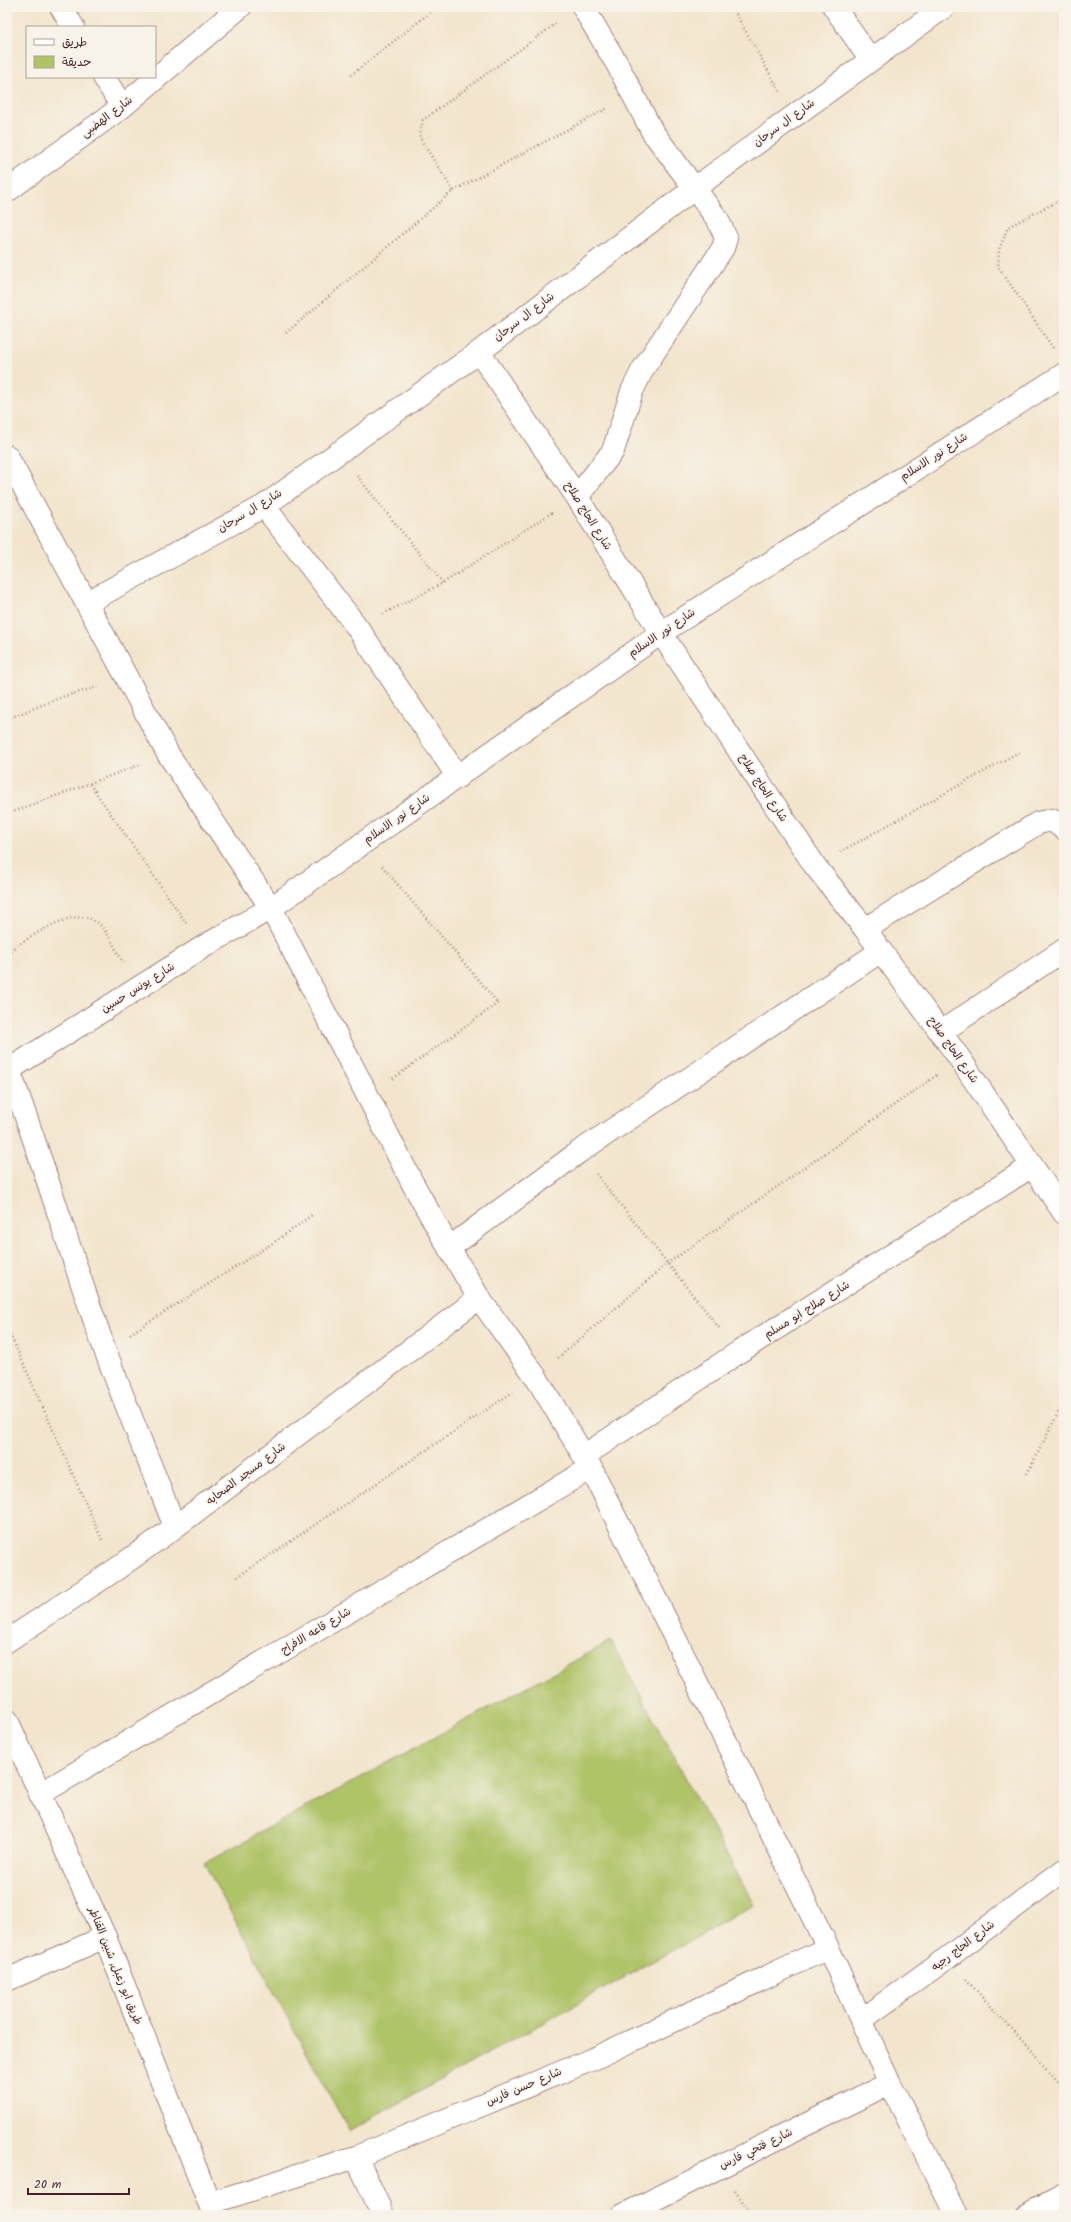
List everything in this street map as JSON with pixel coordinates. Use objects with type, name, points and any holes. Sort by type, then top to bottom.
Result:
[{"type":"street","points":[[61,7],[72,26]]},
{"type":"street","name":"شارع الهضبى","points":[[7,191],[122,107],[240,7]]},
{"type":"street","points":[[577,497],[608,459],[615,444],[632,391],[643,369],[723,248],[726,238],[723,230],[695,188],[652,131],[633,94],[583,7]]},
{"type":"street","points":[[834,7],[870,59]]},
{"type":"street","name":"شارع ال سرحان","points":[[88,602],[264,506],[479,352],[695,188],[870,59],[944,7]]},
{"type":"street","points":[[105,78],[122,107]]},
{"type":"street","name":"شارع الحاج صلاح","points":[[479,352],[577,497],[661,632],[815,866],[882,951],[941,1032],[1064,1213]]},
{"type":"street","name":"شارع نور الاسلام","points":[[271,908],[661,632],[1064,374]]},
{"type":"street","points":[[7,456],[88,602],[168,754],[271,908],[368,1096],[449,1248],[479,1298],[536,1377],[588,1462],[828,1948],[890,2084],[956,2215]]},
{"type":"street","points":[[264,506],[357,627],[458,777]]},
{"type":"street","points":[[865,929],[1038,823],[1052,820],[1064,829]]},
{"type":"street","name":"شارع يونس حسين","points":[[8,1071],[203,947],[271,908]]},
{"type":"street","points":[[941,1032],[1064,950]]},
{"type":"street","points":[[449,1248],[579,1152],[882,951]]},
{"type":"street","points":[[8,1071],[35,1139],[59,1218],[105,1350],[175,1527]]},
{"type":"street","name":"شارع صلاح ابو مسلم","points":[[588,1462],[739,1352],[1032,1166]]},
{"type":"street","name":"شارع مسجد الصحابه","points":[[7,1641],[115,1570],[175,1527],[479,1298]]},
{"type":"street","name":"شارع قاعه الافراح","points":[[40,1794],[588,1462]]},
{"type":"street","name":"طريق ابو زعبل, شبين القناطر","points":[[7,1720],[105,1937],[212,2209]]},
{"type":"street","name":"شارع الحاج رجيه","points":[[861,2020],[947,1958],[1064,1870]]},
{"type":"street","points":[[7,1980],[105,1937]]},
{"type":"street","name":"شارع حسن فارس","points":[[212,2209],[356,2157],[593,2059],[828,1948]]},
{"type":"street","name":"شارع فتحي فارس","points":[[623,2215],[890,2084]]},
{"type":"street","points":[[356,2157],[384,2215]]},
{"type":"street","points":[[1027,2215],[1064,2196]]},
{"type":"path","points":[[351,75],[437,7]]},
{"type":"path","points":[[732,7],[794,116]]},
{"type":"path","points":[[454,191],[420,138],[423,120],[560,21]]},
{"type":"path","points":[[286,332],[454,191],[633,94]]},
{"type":"path","points":[[1055,352],[998,266],[999,250],[1008,227],[1064,198]]},
{"type":"path","points":[[338,452],[443,583]]},
{"type":"path","points":[[357,627],[443,583],[577,497]]},
{"type":"path","points":[[7,719],[62,697],[127,678]]},
{"type":"path","points":[[815,866],[1019,752]]},
{"type":"path","points":[[7,814],[168,754]]},
{"type":"path","points":[[90,784],[203,947]]},
{"type":"path","points":[[362,843],[498,1002],[368,1096]]},
{"type":"path","points":[[7,952],[64,918],[79,916],[91,919],[100,924],[139,988]]},
{"type":"path","points":[[237,1577],[536,1377],[668,1262],[960,1059]]},
{"type":"path","points":[[579,1152],[739,1352]]},
{"type":"path","points":[[105,1350],[276,1241],[312,1216]]},
{"type":"path","points":[[7,1327],[115,1570]]},
{"type":"path","points":[[1027,1474],[1064,1402]]},
{"type":"path","points":[[947,1958],[1064,2087]]},
{"type":"green space","points":[[611,1641],[754,1905],[349,2131],[204,1863]]}]
